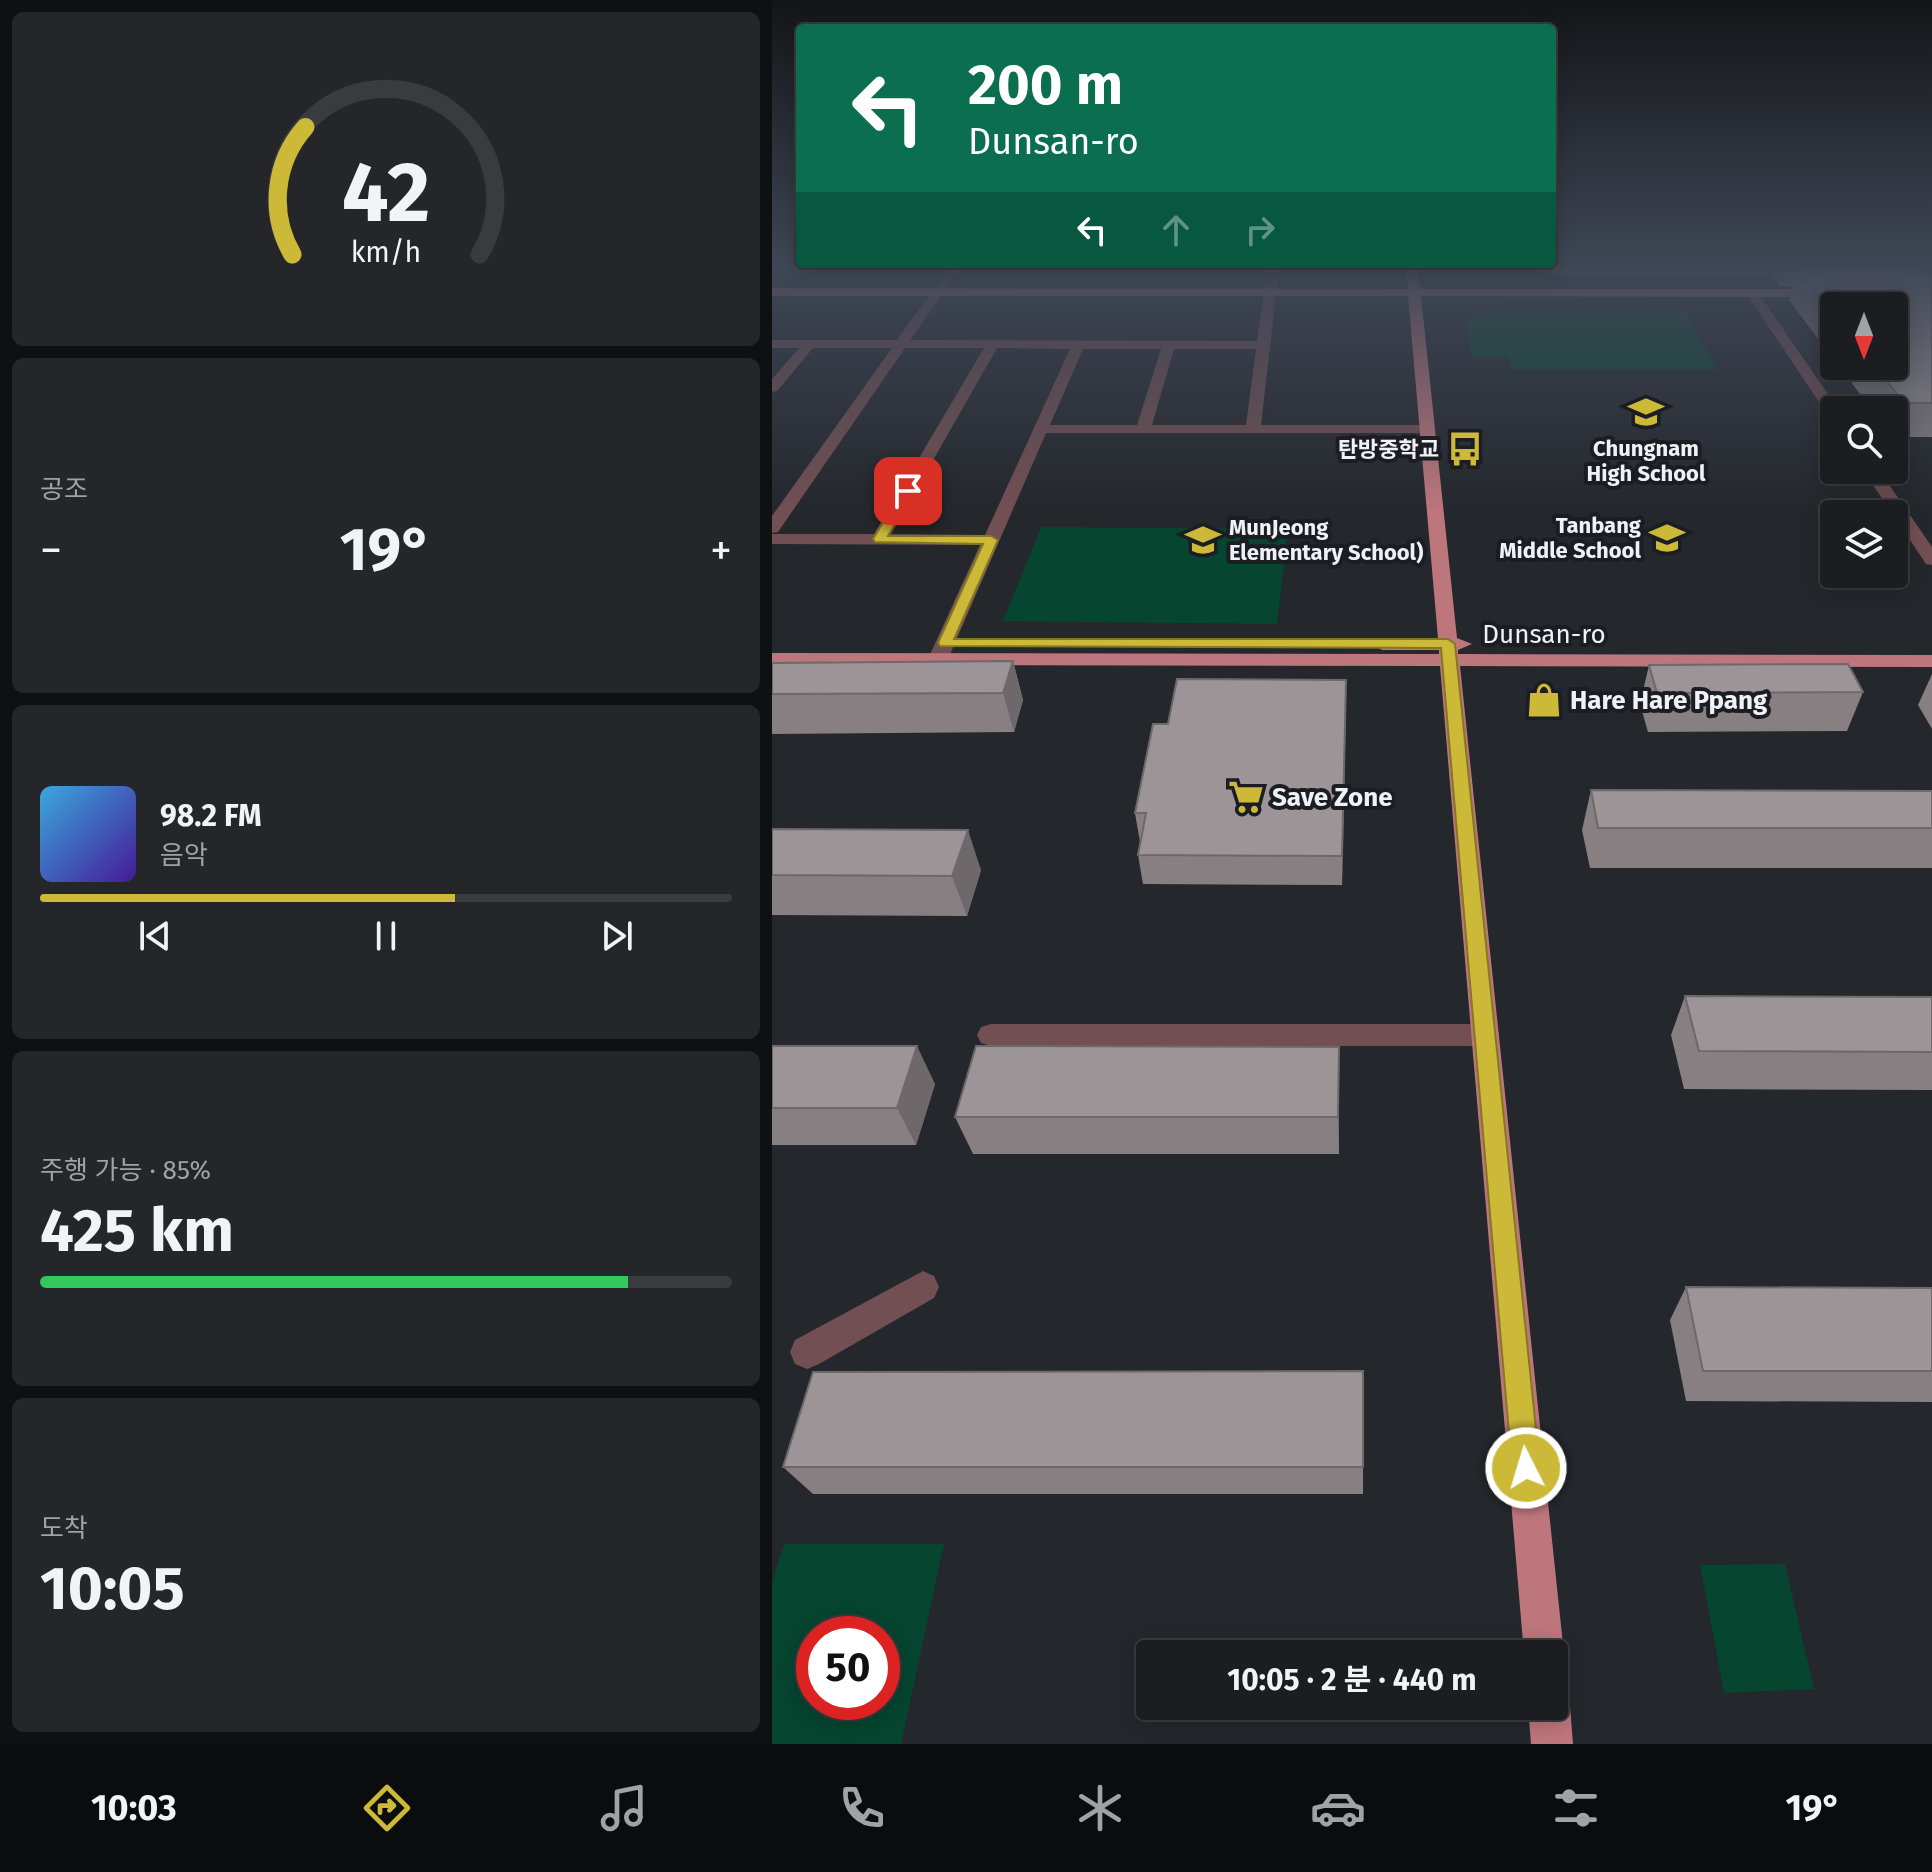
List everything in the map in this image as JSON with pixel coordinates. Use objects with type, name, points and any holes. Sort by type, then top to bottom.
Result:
[{"type":"main road","points":[[1420,350],[1543,1640]]},
{"type":"main road","name":"Dunsan-ro","points":[[772,643],[942,651],[1448,652],[1932,645]]},
{"type":"main road","name":"Dunsan-ro","points":[[772,659],[942,651]]},
{"type":"main road","name":"Dunsan-ro","points":[[1448,652],[1932,661]]},
{"type":"main road","points":[[1550,1720],[1552,1744]]},
{"type":"street","points":[[772,388],[804,350]]},
{"type":"street","points":[[772,528],[897,350]]},
{"type":"street","points":[[880,539],[989,350]]},
{"type":"street","points":[[942,651],[1076,350]]},
{"type":"street","points":[[1143,429],[1167,350]]},
{"type":"street","points":[[1253,429],[1262,350]]},
{"type":"street","points":[[1791,350],[1822,396]]},
{"type":"street","points":[[1041,429],[1427,429]]},
{"type":"street","points":[[1880,484],[1932,560]]},
{"type":"street","points":[[772,539],[991,540]]},
{"type":"street","points":[[991,1035],[1485,1035]]},
{"type":"street","points":[[807,1352],[923,1287]]},
{"type":"green space","points":[[1471,350],[1707,350],[1717,369],[1512,369],[1508,357],[1472,357]]},
{"type":"green space","points":[[1041,527],[1288,529],[1277,624],[1003,621]]},
{"type":"green space","points":[[784,1544],[944,1544],[901,1744],[772,1744],[772,1583]]},
{"type":"green space","points":[[1785,1564],[1814,1689],[1724,1693],[1700,1565]]},
{"type":"building","points":[[1908,350],[1932,350],[1932,403],[1908,403],[1908,396],[1899,396],[1886,380],[1908,380]]},
{"type":"building","points":[[1013,661],[1003,693],[772,694],[772,663]]},
{"type":"building","points":[[1848,664],[1863,692],[1657,693],[1649,665]]},
{"type":"building","name":"Save Zone","points":[[1177,679],[1346,680],[1342,856],[1138,855],[1146,813],[1135,813],[1153,724],[1168,724]]},
{"type":"building","points":[[1591,790],[1932,791],[1932,828],[1598,828]]},
{"type":"building","points":[[772,829],[968,830],[952,876],[772,875]]},
{"type":"building","points":[[1685,996],[1932,997],[1932,1052],[1699,1051]]},
{"type":"building","points":[[772,1046],[917,1046],[897,1108],[772,1108]]},
{"type":"building","points":[[976,1046],[1339,1047],[1338,1117],[955,1117]]},
{"type":"building","points":[[1686,1287],[1932,1288],[1932,1371],[1703,1371]]},
{"type":"building","points":[[1363,1371],[1363,1467],[783,1467],[813,1372]]},
{"type":"place","name":"Chungnam High School","points":[[1646,412]]},
{"type":"place","name":"탄방중학교","points":[[1465,449]]},
{"type":"place","name":"Tanbang Middle School","points":[[1667,538]]},
{"type":"place","name":"MunJeong Elementary School)","points":[[1203,540]]},
{"type":"place","name":"Hare Hare Ppang","points":[[1544,700]]},
{"type":"place","name":"Save Zone","points":[[1246,797]]},
{"type":"route","points":[[908,491],[880,539],[991,540],[945,643],[1448,644],[1526,1468]]}]
